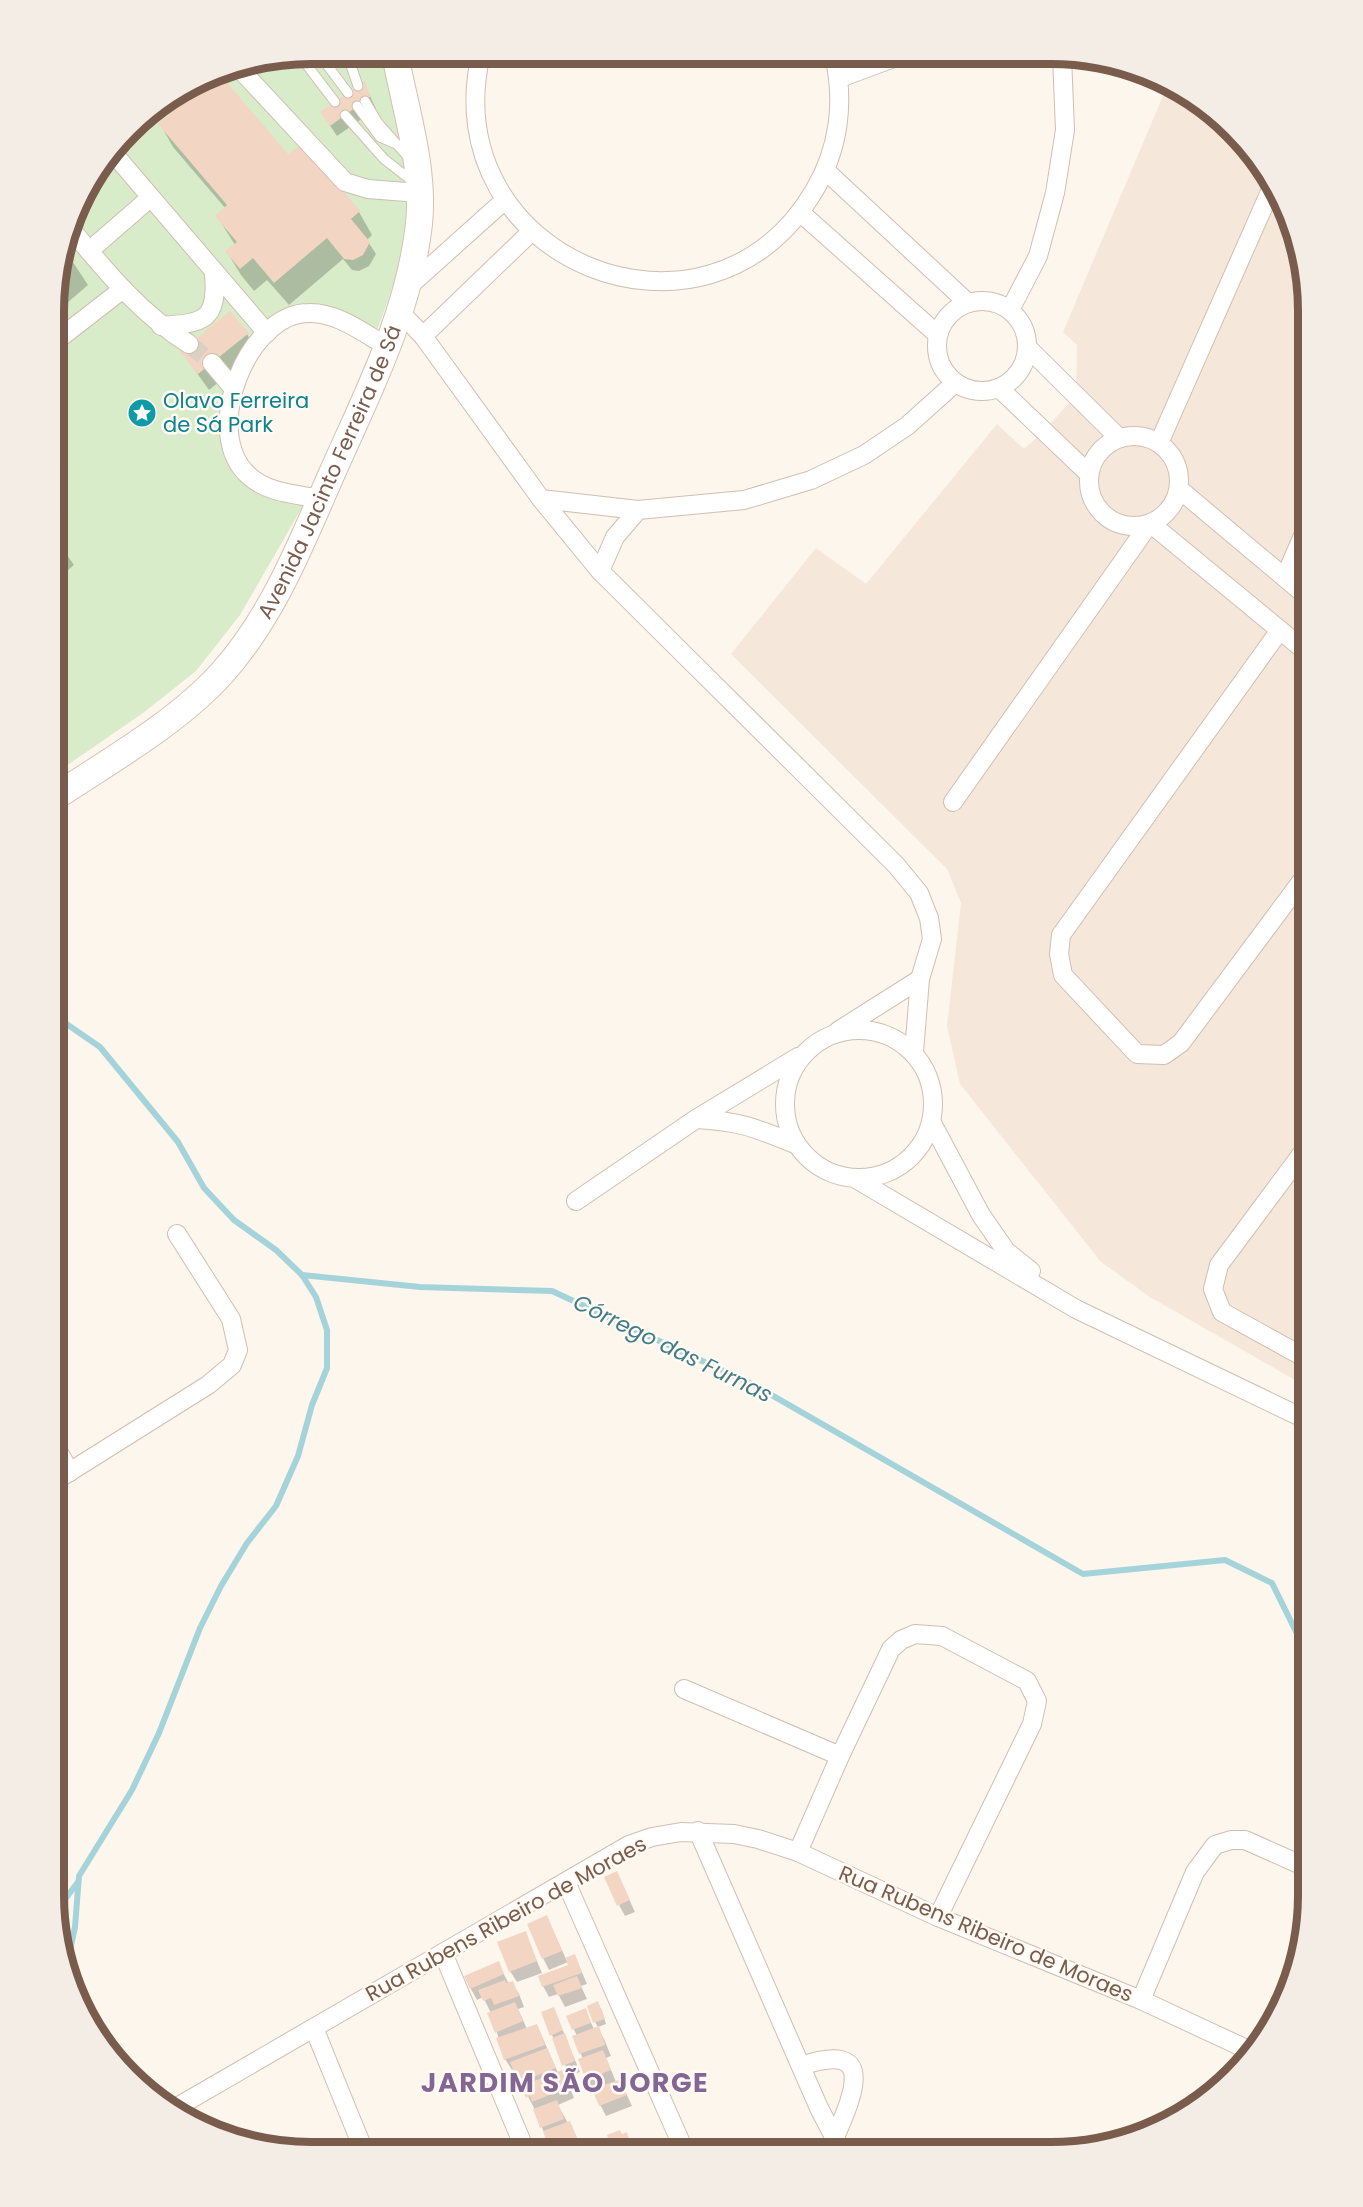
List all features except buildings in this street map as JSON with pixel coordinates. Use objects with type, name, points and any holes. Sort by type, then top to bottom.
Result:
[{"type":"main road","name":"Avenida Jacinto Ferreira de Sá","points":[[64,792],[147,736],[220,675],[258,628],[320,499],[388,347],[409,286],[419,223],[417,181],[397,64]]},
{"type":"street","points":[[479,64],[475,108],[479,140],[489,171],[505,200],[531,232],[558,252],[595,271],[645,281],[670,281],[720,271],[743,261],[784,231],[801,213],[826,171],[839,126],[840,78],[836,64]]},
{"type":"street","points":[[840,78],[878,64]]},
{"type":"street","points":[[1010,310],[1038,256],[1055,193],[1065,130],[1062,65]]},
{"type":"street","points":[[244,74],[345,182],[368,189],[417,181]]},
{"type":"street","points":[[118,159],[214,274],[267,333]]},
{"type":"street","points":[[826,171],[968,303]]},
{"type":"street","points":[[1159,443],[1269,195]]},
{"type":"street","points":[[88,251],[150,198]]},
{"type":"street","points":[[409,286],[505,200]]},
{"type":"street","points":[[801,213],[938,335]]},
{"type":"street","points":[[423,336],[531,232]]},
{"type":"street","points":[[77,236],[123,289],[161,327],[189,344]]},
{"type":"street","points":[[161,327],[192,323],[211,311],[216,296],[214,274]]},
{"type":"street","points":[[64,335],[123,289]]},
{"type":"street","points":[[982,301],[997,303],[1010,310],[1020,320],[1026,333],[1028,348],[1026,361],[1019,372],[999,388],[985,391],[971,390],[955,383],[940,363],[937,350],[938,335],[944,321],[954,311],[968,303],[982,301]]},
{"type":"street","points":[[320,499],[271,489],[256,482],[240,466],[230,447],[228,422],[233,388],[242,367],[267,333],[289,317],[315,313],[335,318],[388,347]]},
{"type":"street","points":[[401,313],[423,336],[541,499],[600,571],[896,865],[919,892],[929,918],[932,939],[920,979],[914,1052]]},
{"type":"street","points":[[1028,348],[1119,438]]},
{"type":"street","points":[[212,363],[233,388]]},
{"type":"street","points":[[541,499],[638,510],[744,500],[811,480],[864,455],[907,426],[955,383]]},
{"type":"street","points":[[999,388],[1089,474]]},
{"type":"street","points":[[953,802],[1150,524],[1169,510],[1179,489],[1176,463],[1159,443],[1133,436],[1119,438],[1099,452],[1089,474],[1093,500],[1111,520],[1137,526],[1150,524],[1298,645]]},
{"type":"street","points":[[1179,489],[1298,588]]},
{"type":"street","points":[[600,571],[615,537],[638,510]]},
{"type":"street","points":[[1285,577],[1298,547]]},
{"type":"street","points":[[1280,630],[1061,935],[1059,954],[1063,975],[1137,1054],[1164,1054],[1180,1043],[1298,886]]},
{"type":"street","points":[[576,1201],[696,1119],[920,979]]},
{"type":"street","points":[[834,1033],[870,1029],[894,1037],[914,1052],[928,1073],[934,1098],[932,1123],[921,1146],[904,1164],[881,1175],[856,1179]]},
{"type":"street","points":[[802,1054],[789,1074],[784,1098],[786,1122],[795,1144],[812,1162],[832,1174],[856,1179],[1076,1309],[1298,1416]]},
{"type":"street","points":[[696,1119],[750,1125],[795,1144]]},
{"type":"street","points":[[932,1123],[981,1215],[1006,1251],[1076,1309]]},
{"type":"street","points":[[1298,1159],[1219,1265],[1213,1289],[1222,1312],[1298,1354]]},
{"type":"street","points":[[64,1475],[223,1374],[232,1365],[238,1350],[231,1319],[177,1234]]},
{"type":"street","points":[[798,1852],[840,1756],[891,1649],[915,1634],[942,1636],[1027,1681],[1034,1690],[1037,1701],[1032,1724],[938,1917]]},
{"type":"street","points":[[684,1689],[840,1756]]},
{"type":"street","points":[[698,1831],[837,2142]]},
{"type":"street","name":"Rua Rubens Ribeiro de Moraes","points":[[181,2105],[629,1845],[665,1834],[698,1831],[742,1836],[798,1852],[938,1917],[1141,2000],[1245,2048]]},
{"type":"street","points":[[1141,2000],[1195,1872],[1215,1845],[1245,1840],[1298,1864]]},
{"type":"street","points":[[566,1882],[681,2142]]},
{"type":"street","points":[[443,1953],[522,2142]]},
{"type":"street","points":[[314,2028],[360,2142]]},
{"type":"street","points":[[801,2066],[836,2059],[848,2063],[853,2069],[854,2089],[839,2142]]},
{"type":"lane","points":[[306,64],[334,102]]},
{"type":"lane","points":[[326,64],[348,93]]},
{"type":"lane","points":[[350,64],[358,86]]},
{"type":"lane","points":[[361,103],[394,143],[417,181]]},
{"type":"lane","points":[[345,115],[384,159],[417,181]]},
{"type":"shaded area","points":[[1165,92],[1189,106],[1214,126],[1257,174],[1280,217],[1294,263],[1298,295],[1298,1382],[1150,1297],[1101,1262],[960,1084],[947,1026],[961,903],[947,869],[731,654],[816,548],[866,584],[997,424],[1024,449],[1044,431],[1076,395],[1077,345],[1063,332]]},
{"type":"green space","name":"Olavo Ferreira de Sá Park","points":[[311,64],[385,64],[404,160],[408,211],[399,265],[382,318],[376,333],[307,310],[240,362],[236,466],[307,499],[240,615],[196,671],[143,713],[64,767],[64,311],[69,263],[83,217],[106,174],[137,137],[174,106],[202,90],[263,69]]},
{"type":"waterway","points":[[64,1022],[100,1047],[178,1142],[204,1188],[234,1220],[276,1250],[302,1275],[316,1297],[327,1330],[327,1368],[312,1405],[298,1456],[276,1506],[247,1543],[221,1586],[200,1628],[159,1733],[132,1790],[79,1876],[75,1927],[70,1949]]},
{"type":"waterway","name":"Córrego das Furnas","points":[[302,1275],[420,1287],[552,1291],[756,1386],[1083,1574],[1225,1560],[1272,1583],[1298,1636]]},
{"type":"waterway","points":[[64,1900],[78,1882]]},
{"type":"tunnel","points":[[189,344],[212,363]]},
{"type":"place","name":"Olavo Ferreira de Sá Park","points":[[142,413]]},
{"type":"district","name":"JARDIM SÃO JORGE","points":[[565,2083]]}]
